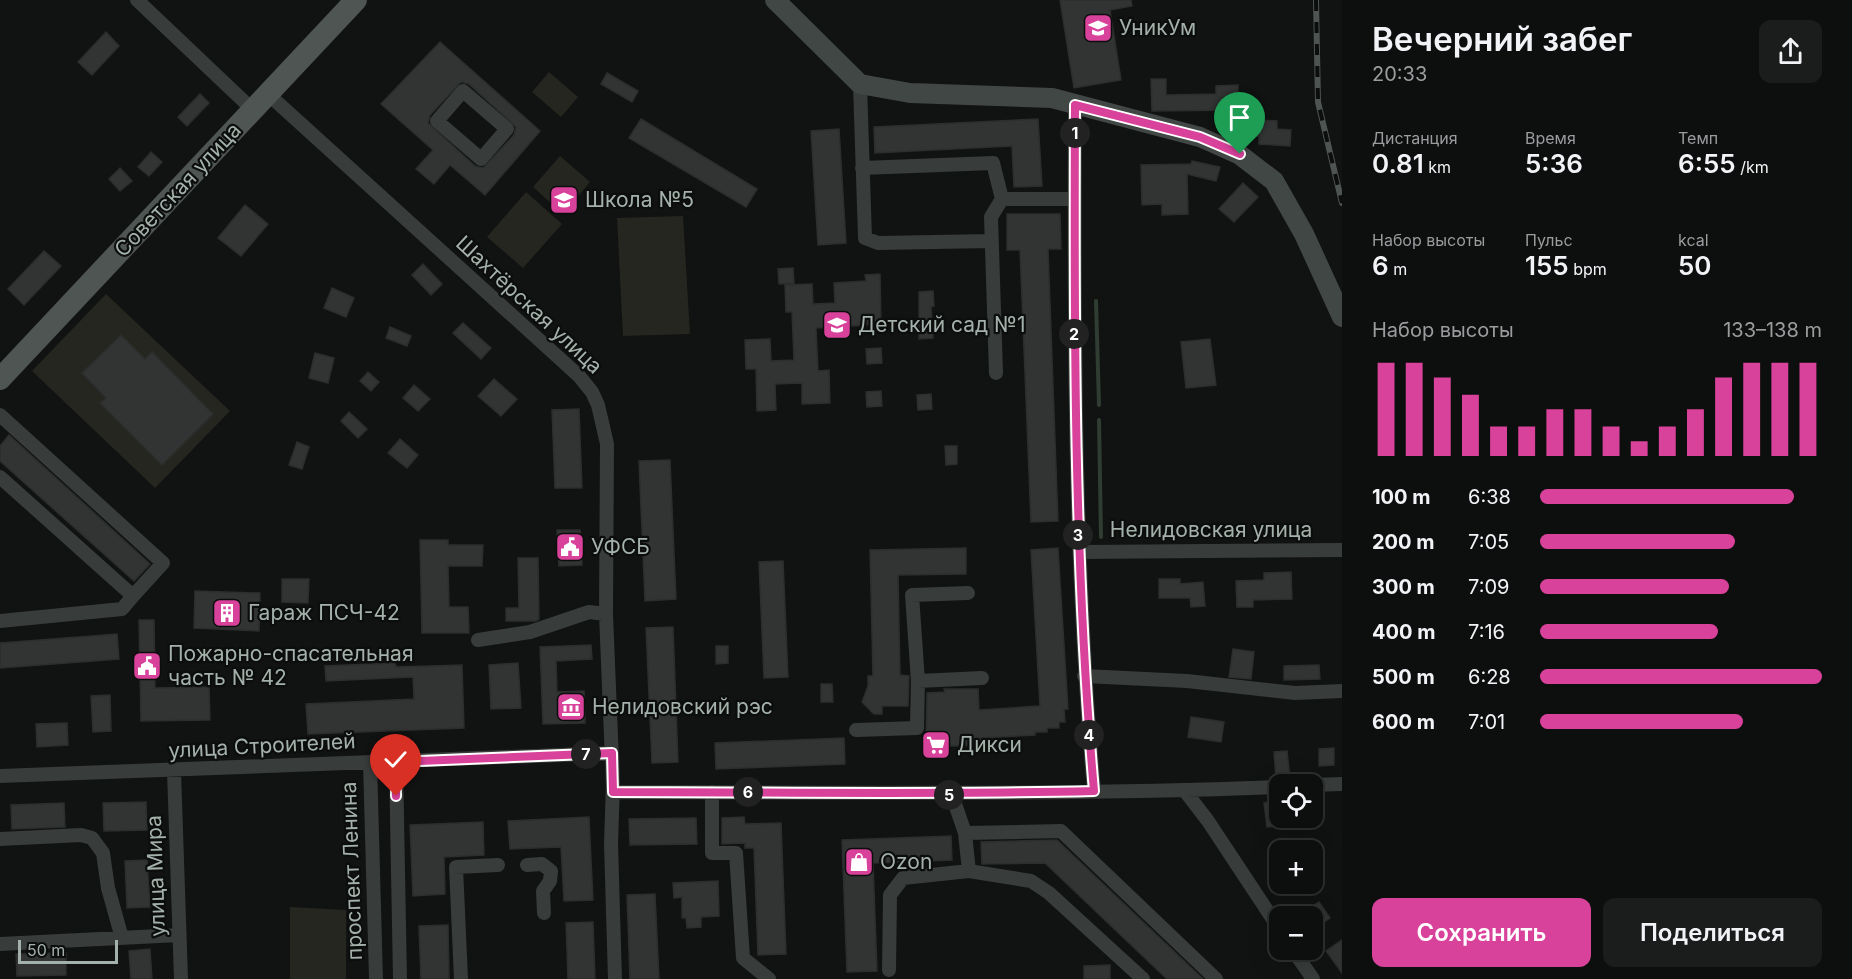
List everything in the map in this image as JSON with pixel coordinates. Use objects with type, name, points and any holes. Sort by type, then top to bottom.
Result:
[{"type":"main road","name":"Советская улица","points":[[0,378],[356,0]]},
{"type":"street","name":"Шахтёрская улица","points":[[137,0],[187,51],[261,102],[579,376],[592,392],[607,444],[606,614],[612,753]]},
{"type":"street","points":[[775,0],[860,84],[909,93],[1052,98],[1200,137],[1240,154],[1274,182],[1305,234],[1342,317]]},
{"type":"street","points":[[860,84],[865,238],[878,243],[992,241]]},
{"type":"street","points":[[463,92],[507,129],[481,159],[437,121],[463,92]]},
{"type":"street","points":[[1075,105],[1074,385],[1084,676],[1094,791]]},
{"type":"street","points":[[862,168],[993,163],[1002,199],[991,217],[996,373]]},
{"type":"street","points":[[1002,199],[1075,199]]},
{"type":"street","points":[[0,415],[163,563],[122,609],[0,621]]},
{"type":"street","points":[[2,483],[133,596]]},
{"type":"street","name":"Нелидовская улица","points":[[1080,552],[1342,550]]},
{"type":"street","points":[[856,730],[917,728],[918,681],[912,595],[968,593]]},
{"type":"street","points":[[478,640],[530,632],[589,612],[606,614]]},
{"type":"street","points":[[1084,676],[1187,681],[1295,693],[1342,691]]},
{"type":"street","points":[[918,681],[982,678]]},
{"type":"street","points":[[612,753],[611,844],[615,979]]},
{"type":"street","name":"улица Строителей","points":[[0,776],[612,753]]},
{"type":"street","name":"проспект Ленина","points":[[370,762],[376,979]]},
{"type":"street","points":[[396,762],[400,979]]},
{"type":"street","name":"улица Мира","points":[[174,771],[181,979]]},
{"type":"street","points":[[1323,785],[1342,784]]},
{"type":"street","points":[[613,792],[952,795],[1269,787]]},
{"type":"street","points":[[1185,791],[1208,821],[1269,913]]},
{"type":"street","points":[[712,792],[712,853],[736,853],[743,958],[770,979]]},
{"type":"street","points":[[952,795],[965,833],[969,871]]},
{"type":"street","points":[[965,833],[1061,831],[1216,979]]},
{"type":"street","points":[[0,839],[81,836],[92,838],[103,853],[108,888],[122,938]]},
{"type":"street","points":[[527,864],[542,864],[551,871],[550,881],[543,891],[544,913]]},
{"type":"street","points":[[461,979],[456,867],[498,866]]},
{"type":"street","points":[[889,970],[890,896],[903,878],[969,871],[1031,881],[1143,979]]},
{"type":"street","points":[[0,944],[179,935]]},
{"type":"street","points":[[1300,960],[1313,979]]},
{"type":"street","points":[[1128,964],[1129,979]]},
{"type":"street","points":[[1195,979],[1205,968]]},
{"type":"shaded area","points":[[549,72],[578,97],[561,117],[532,92]]},
{"type":"shaded area","points":[[560,156],[590,182],[563,214],[533,187]]},
{"type":"shaded area","points":[[526,192],[562,224],[523,268],[487,237]]},
{"type":"shaded area","points":[[683,216],[690,334],[623,336],[617,218]]},
{"type":"shaded area","points":[[106,294],[230,411],[155,488],[32,371]]},
{"type":"shaded area","points":[[290,907],[346,910],[346,979],[290,979]]},
{"type":"building","points":[[1060,0],[1131,0],[1132,6],[1110,10],[1121,80],[1074,88]]},
{"type":"building","points":[[106,32],[119,46],[92,75],[78,62]]},
{"type":"building","points":[[440,42],[540,131],[485,195],[450,165],[434,184],[416,169],[433,150],[381,104]],"holes":[[[461,82],[469,84],[516,127],[514,135],[483,168],[475,166],[428,123],[430,115]]]},
{"type":"building","points":[[607,73],[638,91],[632,102],[601,84]]},
{"type":"building","points":[[1151,79],[1166,79],[1166,95],[1216,94],[1216,86],[1238,85],[1238,110],[1152,111]]},
{"type":"building","points":[[200,94],[209,103],[187,126],[178,117]]},
{"type":"building","points":[[641,119],[757,189],[746,207],[629,138]]},
{"type":"building","points":[[1038,119],[1042,186],[1014,187],[1012,146],[875,153],[874,127]]},
{"type":"building","points":[[1247,119],[1277,121],[1277,129],[1291,130],[1290,146],[1259,144],[1259,136],[1247,136]]},
{"type":"building","points":[[839,129],[846,243],[818,245],[811,131]]},
{"type":"building","points":[[151,152],[162,162],[149,176],[138,167]]},
{"type":"building","points":[[1192,161],[1220,167],[1216,181],[1187,174],[1188,214],[1162,215],[1162,204],[1142,205],[1141,165],[1191,164]]},
{"type":"building","points":[[120,168],[132,181],[120,191],[109,179]]},
{"type":"building","points":[[1243,183],[1258,197],[1234,222],[1219,209]]},
{"type":"building","points":[[245,205],[268,224],[241,256],[218,238]]},
{"type":"building","points":[[1007,214],[1060,214],[1061,249],[1048,249],[1058,521],[1031,522],[1020,250],[1007,250]]},
{"type":"building","points":[[44,251],[61,266],[24,305],[8,289]]},
{"type":"building","points":[[423,264],[442,284],[431,295],[412,275]]},
{"type":"building","points":[[793,268],[794,283],[779,284],[778,269]]},
{"type":"building","points":[[880,274],[881,324],[816,328],[818,371],[829,370],[830,403],[802,404],[802,383],[775,384],[776,410],[757,411],[756,369],[746,369],[745,340],[770,339],[771,361],[794,360],[792,312],[786,312],[785,285],[812,284],[813,304],[835,303],[834,283],[866,281],[865,275]]},
{"type":"building","points":[[332,288],[354,298],[346,317],[324,308]]},
{"type":"building","points":[[933,291],[934,306],[931,307],[933,338],[919,339],[919,292]]},
{"type":"building","points":[[463,323],[491,348],[481,359],[453,333]]},
{"type":"building","points":[[390,327],[411,336],[407,346],[386,338]]},
{"type":"building","points":[[121,335],[145,359],[152,352],[213,414],[162,465],[100,403],[106,398],[82,373]]},
{"type":"building","points":[[1210,339],[1216,385],[1186,388],[1181,342]]},
{"type":"building","points":[[881,348],[882,363],[867,364],[866,349]]},
{"type":"building","points":[[315,353],[334,358],[328,383],[309,378]]},
{"type":"building","points":[[368,372],[379,382],[371,391],[360,381]]},
{"type":"building","points":[[494,379],[517,399],[501,416],[478,396]]},
{"type":"building","points":[[414,385],[430,399],[418,411],[403,398]]},
{"type":"building","points":[[881,391],[882,406],[867,407],[866,392]]},
{"type":"building","points":[[931,394],[932,409],[918,410],[917,395]]},
{"type":"building","points":[[579,409],[582,488],[555,488],[552,410]]},
{"type":"building","points":[[349,412],[367,429],[358,438],[341,421]]},
{"type":"building","points":[[9,435],[150,564],[134,581],[0,461],[0,446]]},
{"type":"building","points":[[400,439],[418,455],[407,468],[388,453]]},
{"type":"building","points":[[297,442],[309,447],[302,469],[289,465]]},
{"type":"building","points":[[945,446],[957,446],[957,464],[946,465]]},
{"type":"building","points":[[670,460],[676,599],[645,601],[639,461]]},
{"type":"building","points":[[557,530],[580,530],[582,565],[559,566]]},
{"type":"building","points":[[420,540],[448,540],[448,545],[483,545],[482,566],[448,566],[449,607],[468,607],[469,633],[422,633]]},
{"type":"building","points":[[966,548],[966,574],[898,575],[900,675],[909,676],[908,706],[882,706],[882,714],[874,714],[862,702],[868,686],[868,676],[873,676],[870,550]]},
{"type":"building","points":[[1058,548],[1068,709],[1064,709],[1065,722],[1059,722],[1059,728],[1047,728],[1047,732],[1035,732],[1035,735],[980,738],[980,745],[926,747],[927,693],[945,692],[944,689],[978,689],[979,710],[1040,706],[1031,550]]},
{"type":"building","points":[[518,558],[538,558],[539,619],[536,621],[506,621],[506,608],[519,608]]},
{"type":"building","points":[[783,561],[788,677],[764,678],[759,562]]},
{"type":"building","points":[[1291,572],[1292,599],[1253,600],[1253,607],[1237,607],[1236,581],[1264,580],[1264,573]]},
{"type":"building","points":[[282,579],[309,579],[308,603],[282,602]]},
{"type":"building","points":[[1159,579],[1180,579],[1180,584],[1203,582],[1205,606],[1191,607],[1190,598],[1159,598]]},
{"type":"building","name":"Гараж ПСЧ-42","points":[[195,591],[260,593],[259,631],[194,628]]},
{"type":"building","name":"Пожарно-спасательная часть № 42","points":[[139,620],[154,620],[155,688],[209,687],[210,720],[141,721]]},
{"type":"building","points":[[673,627],[678,762],[652,763],[646,628]]},
{"type":"building","points":[[117,634],[119,659],[0,668],[0,643]]},
{"type":"building","points":[[591,645],[592,659],[556,661],[557,692],[584,691],[585,723],[543,724],[540,647]]},
{"type":"building","points":[[716,646],[728,646],[728,663],[716,664]]},
{"type":"building","points":[[1233,649],[1254,652],[1251,679],[1229,677]]},
{"type":"building","points":[[395,663],[396,667],[462,665],[464,728],[308,734],[306,704],[414,699],[413,677],[326,681],[325,666]]},
{"type":"building","points":[[518,663],[521,708],[491,709],[489,665]]},
{"type":"building","points":[[1319,665],[1320,679],[1284,680],[1284,666]]},
{"type":"building","points":[[821,684],[832,684],[833,702],[821,702]]},
{"type":"building","points":[[110,695],[111,731],[93,732],[91,696]]},
{"type":"building","points":[[1191,717],[1224,722],[1221,742],[1188,737]]},
{"type":"building","points":[[67,723],[68,745],[37,747],[36,724]]},
{"type":"building","points":[[844,738],[845,764],[716,769],[715,743]]},
{"type":"building","points":[[1334,748],[1334,765],[1319,766],[1319,749]]},
{"type":"building","points":[[1287,751],[1289,774],[1276,774],[1274,752]]},
{"type":"building","points":[[146,802],[147,830],[104,831],[103,803]]},
{"type":"building","points":[[1269,802],[1269,827],[1267,827],[1264,803]]},
{"type":"building","points":[[64,803],[65,827],[12,829],[11,805]]},
{"type":"building","points":[[589,817],[593,900],[564,901],[561,847],[510,849],[508,821]]},
{"type":"building","points":[[744,817],[745,824],[781,823],[786,954],[758,955],[754,848],[745,848],[745,843],[722,844],[722,818]]},
{"type":"building","points":[[696,818],[697,844],[630,845],[629,819]]},
{"type":"building","points":[[483,822],[484,855],[444,857],[445,894],[413,896],[410,825]]},
{"type":"building","points":[[951,836],[952,860],[873,863],[877,971],[847,972],[842,840]]},
{"type":"building","points":[[1057,840],[1203,979],[1167,979],[1045,863],[982,864],[981,842]]},
{"type":"building","points":[[147,860],[150,907],[127,908],[125,861]]},
{"type":"building","points":[[718,881],[719,916],[701,917],[701,927],[687,928],[686,918],[682,918],[682,897],[674,898],[673,883]]},
{"type":"building","points":[[655,894],[659,979],[630,979],[627,895]]},
{"type":"building","points":[[1323,908],[1330,918],[1323,923]]},
{"type":"building","points":[[593,922],[595,979],[568,979],[566,923]]},
{"type":"building","points":[[448,925],[449,979],[421,979],[419,926]]},
{"type":"building","points":[[1342,940],[1342,973],[1326,951]]},
{"type":"building","points":[[150,949],[152,979],[131,979],[129,951]]},
{"type":"building","points":[[66,953],[66,975],[17,976],[16,954]]},
{"type":"building","points":[[1110,965],[1110,979],[1084,979],[1084,966]]},
{"type":"waterway","points":[[1096,301],[1099,405]]},
{"type":"waterway","points":[[1099,420],[1101,537]]},
{"type":"railway","points":[[1316,0],[1318,102],[1342,203]]},
{"type":"place","name":"УникУм","points":[[1098,28]]},
{"type":"place","name":"Школа №5","points":[[564,200]]},
{"type":"place","name":"Детский сад №1","points":[[837,325]]},
{"type":"place","name":"УФСБ","points":[[570,547]]},
{"type":"place","name":"Гараж ПСЧ-42","points":[[227,613]]},
{"type":"place","name":"Пожарно-спасательная часть № 42","points":[[147,666]]},
{"type":"place","name":"Нелидовский рэс","points":[[571,707]]},
{"type":"place","name":"Дикси","points":[[936,745]]},
{"type":"place","name":"Ozon","points":[[859,862]]},
{"type":"route","points":[[396,796],[396,762],[612,753],[613,792],[857,792],[952,795],[1094,791],[1084,676],[1078,534],[1074,385],[1075,105],[1200,137],[1240,154]]}]
